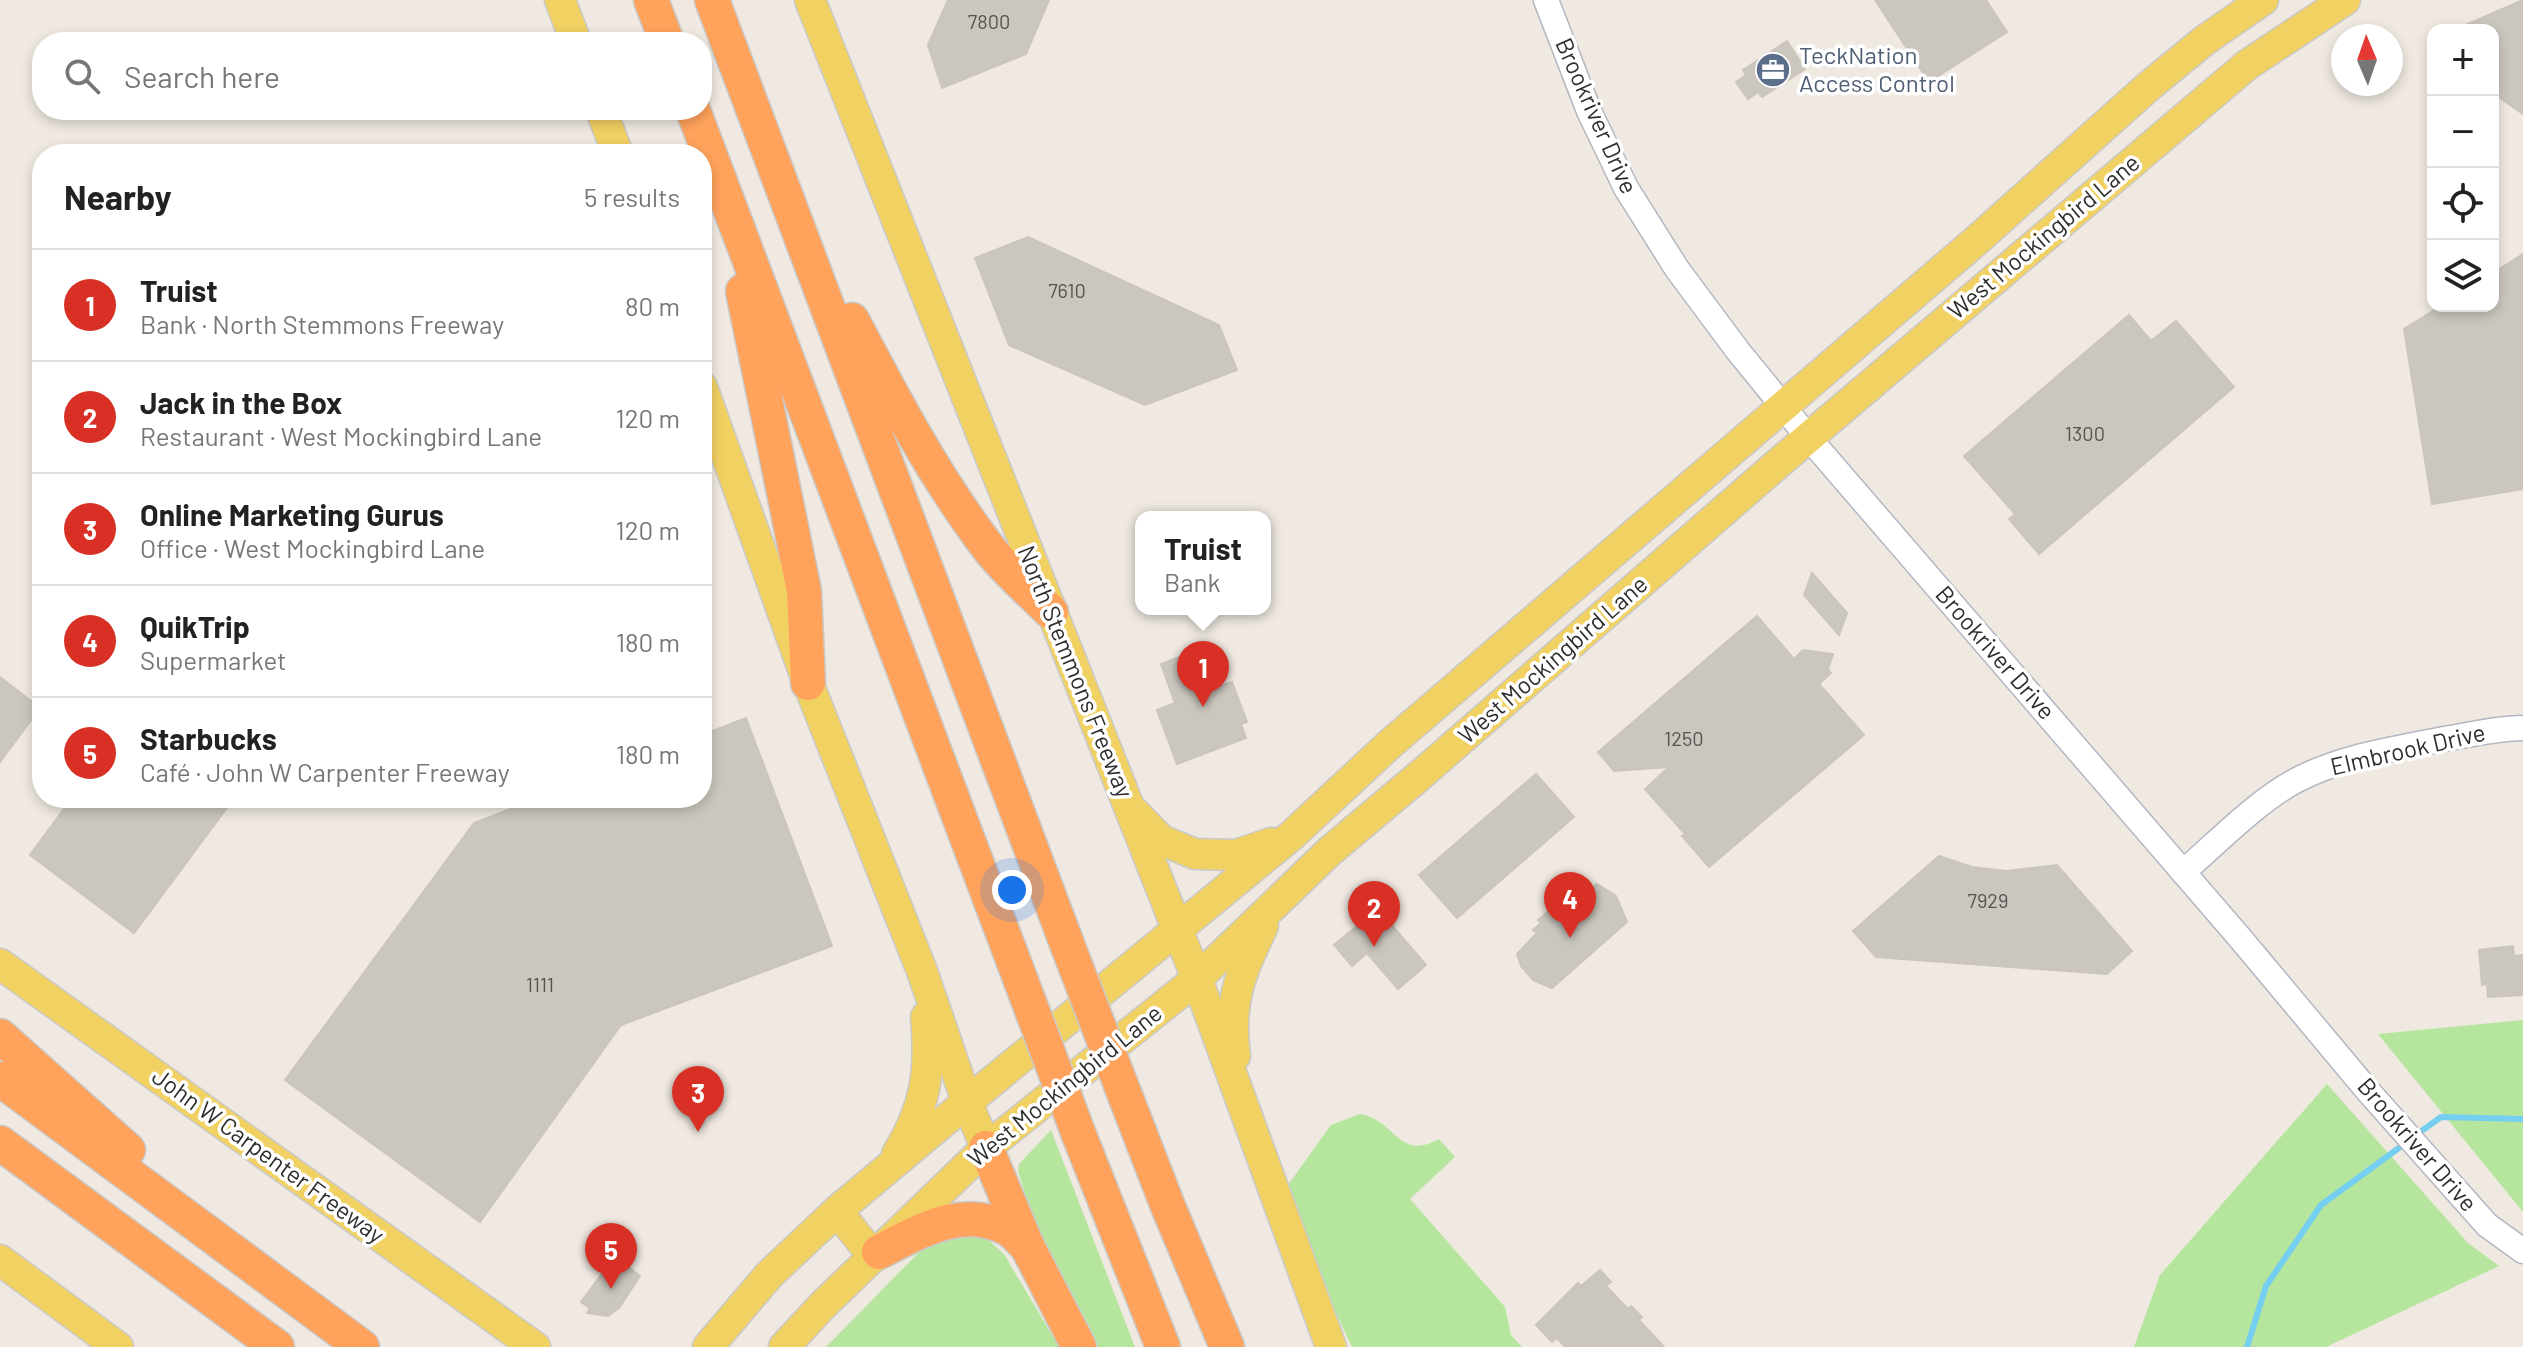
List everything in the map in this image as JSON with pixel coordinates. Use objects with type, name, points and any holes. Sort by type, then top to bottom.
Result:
[{"type":"highway","points":[[651,0],[663,32]]},
{"type":"highway","points":[[712,0],[1067,944],[1167,1204],[1227,1347]]},
{"type":"highway","points":[[697,120],[706,144]]},
{"type":"highway","points":[[712,162],[1079,1135],[1163,1347]]},
{"type":"highway","points":[[718,178],[774,435],[804,591],[808,683]]},
{"type":"highway","points":[[786,195],[908,426],[947,489],[989,549],[1051,612]]},
{"type":"highway","points":[[0,1036],[102,1126],[234,1251]]},
{"type":"highway","points":[[0,1079],[362,1347]]},
{"type":"highway","points":[[0,1143],[277,1347]]},
{"type":"highway","points":[[986,1148],[1027,1246],[1079,1347]]},
{"type":"highway","points":[[0,1159],[104,1220]]},
{"type":"highway","points":[[876,1255],[935,1225],[958,1219],[984,1221],[1009,1229],[1027,1246]]},
{"type":"main road","points":[[560,0],[572,32]]},
{"type":"main road","name":"North Stemmons Freeway","points":[[810,0],[1197,979],[1331,1347]]},
{"type":"main road","name":"West Mockingbird Lane","points":[[699,1347],[717,1336],[769,1275],[837,1211],[1291,836],[1390,744],[1989,230],[2149,86],[2205,40],[2263,0]]},
{"type":"main road","name":"West Mockingbird Lane","points":[[784,1347],[823,1305],[986,1148],[1197,979],[1330,851],[1808,437],[2247,65],[2345,0]]},
{"type":"main road","points":[[605,120],[614,144]]},
{"type":"main road","points":[[712,415],[808,683],[922,971],[986,1148]]},
{"type":"main road","points":[[1390,744],[1418,777]]},
{"type":"main road","points":[[1128,806],[1161,840],[1195,854],[1236,855],[1291,836]]},
{"type":"main road","points":[[1244,1113],[1232,1013],[1242,969],[1269,910]]},
{"type":"main road","name":"John W Carpenter Freeway","points":[[0,964],[535,1347]]},
{"type":"main road","points":[[880,1177],[912,1127],[924,1098],[930,1057],[922,971]]},
{"type":"main road","points":[[837,1211],[876,1255]]},
{"type":"main road","points":[[0,1260],[118,1347]]},
{"type":"street","name":"Brookriver Drive","points":[[1546,0],[1589,111],[1626,188],[1707,310],[1808,437],[2368,1091],[2470,1207],[2502,1237],[2523,1251]]},
{"type":"street","name":"Elmbrook Drive","points":[[2183,872],[2267,801],[2296,781],[2327,767],[2359,756],[2399,748],[2523,728]]},
{"type":"green space","points":[[2523,1020],[2523,1212],[2378,1034]]},
{"type":"green space","points":[[2327,1084],[2468,1243],[2499,1266],[2326,1347],[2134,1347],[2160,1275]]},
{"type":"green space","points":[[1360,1114],[1372,1117],[1405,1143],[1414,1146],[1439,1139],[1455,1157],[1410,1199],[1505,1307],[1511,1335],[1522,1347],[1352,1347],[1330,1301],[1288,1185],[1331,1125]]},
{"type":"green space","points":[[1051,1130],[1135,1347],[1094,1347],[1034,1223],[1018,1171],[1019,1164]]},
{"type":"green space","points":[[968,1235],[986,1238],[1004,1254],[1059,1347],[826,1347],[923,1248],[935,1240]]},
{"type":"building","points":[[948,0],[1049,0],[1026,54],[942,88],[928,45]]},
{"type":"building","points":[[1875,0],[1986,0],[2007,32],[1929,82]]},
{"type":"building","points":[[2523,0],[2523,114],[2499,97],[2499,24],[2468,24]]},
{"type":"building","points":[[1787,41],[1805,69],[1762,97],[1758,92],[1748,99],[1736,82],[1746,75],[1743,70]]},
{"type":"building","points":[[1028,237],[1219,325],[1237,370],[1145,405],[1009,345],[975,258]]},
{"type":"building","points":[[2523,254],[2523,489],[2432,504],[2404,329],[2431,312],[2499,312],[2499,269]]},
{"type":"building","points":[[2129,315],[2151,341],[2176,321],[2234,387],[2039,554],[2009,519],[2015,514],[1964,456]]},
{"type":"building","points":[[1812,573],[1847,613],[1839,635],[1804,595]]},
{"type":"building","points":[[1757,616],[1794,659],[1803,650],[1833,654],[1828,669],[1831,673],[1819,684],[1864,735],[1709,867],[1645,789],[1669,767],[1614,771],[1598,752]]},
{"type":"building","points":[[1192,652],[1207,691],[1232,682],[1247,722],[1241,724],[1246,738],[1177,764],[1157,710],[1175,703],[1161,664]]},
{"type":"building","points":[[0,677],[32,702],[32,719],[0,762]]},
{"type":"building","points":[[746,718],[832,946],[621,1025],[480,1222],[285,1080],[474,823],[513,808],[712,808],[712,731]]},
{"type":"building","points":[[1536,774],[1574,817],[1457,918],[1419,875]]},
{"type":"building","points":[[65,808],[227,808],[134,933],[30,855]]},
{"type":"building","points":[[1939,856],[1972,867],[2006,871],[2057,865],[2132,951],[2107,974],[1876,957],[1853,931]]},
{"type":"building","points":[[1597,884],[1616,896],[1627,922],[1552,988],[1533,980],[1521,966],[1517,954],[1537,933],[1533,930],[1541,923],[1538,920],[1561,900],[1564,903],[1571,897],[1574,901]]},
{"type":"building","points":[[1378,909],[1426,965],[1398,989],[1367,953],[1352,966],[1334,945]]},
{"type":"building","points":[[2513,946],[2514,956],[2523,955],[2523,995],[2488,997],[2487,984],[2482,985],[2479,950]]},
{"type":"building","points":[[615,1256],[640,1276],[619,1308],[608,1316],[587,1313],[590,1308],[581,1302]]},
{"type":"building","points":[[1600,1270],[1611,1282],[1606,1286],[1628,1309],[1631,1306],[1642,1317],[1639,1320],[1664,1347],[1565,1347],[1557,1338],[1552,1342],[1536,1325],[1578,1283],[1581,1286]]},
{"type":"waterway","points":[[2416,1135],[2441,1117],[2523,1119]]},
{"type":"waterway","points":[[2247,1347],[2266,1286],[2321,1205],[2407,1142]]},
{"type":"place","name":"TeckNation Access Control","points":[[1773,70]]},
{"type":"place","name":"Truist","points":[[1203,707]]},
{"type":"place","name":"QuikTrip","points":[[1570,938]]},
{"type":"place","name":"Jack in the Box","points":[[1374,947]]},
{"type":"place","name":"Online Marketing Gurus","points":[[698,1132]]},
{"type":"place","name":"Starbucks","points":[[611,1289]]}]
